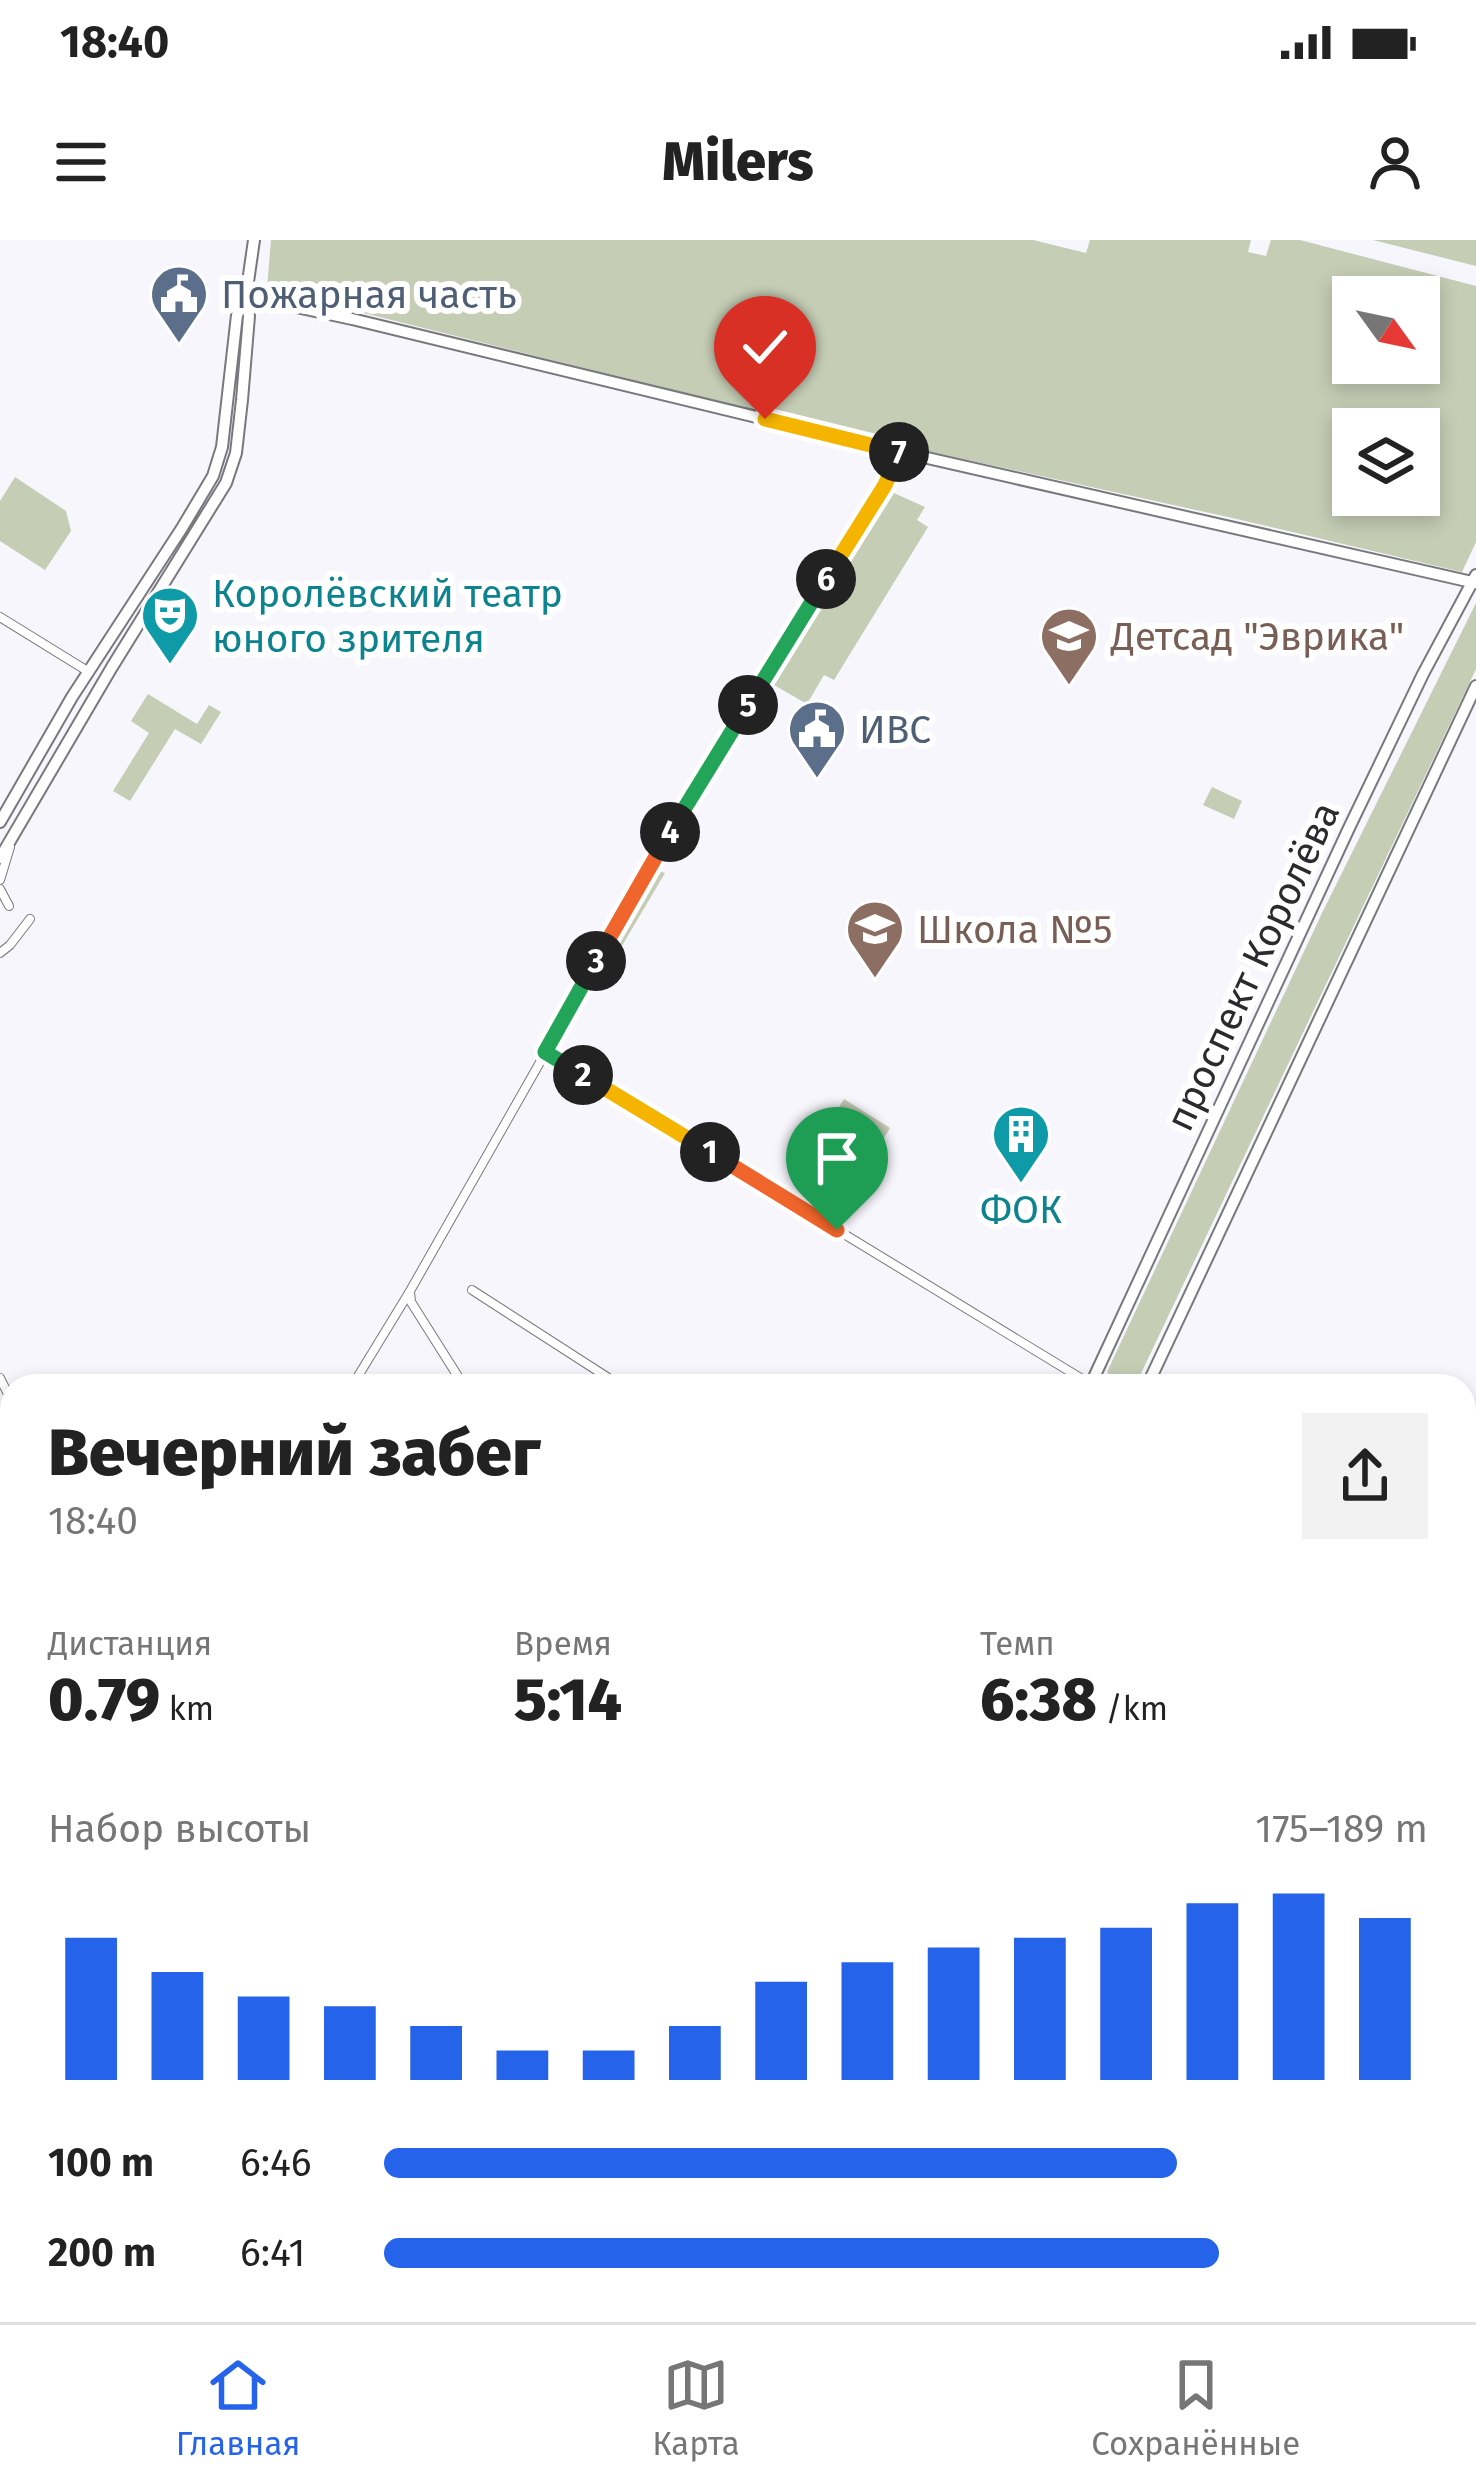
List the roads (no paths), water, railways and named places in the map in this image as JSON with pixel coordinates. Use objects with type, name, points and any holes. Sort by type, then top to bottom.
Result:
[{"type":"main road","points":[[0,858],[232,469],[254,240]]},
{"type":"main road","points":[[247,296],[901,452],[1475,581]]},
{"type":"main road","points":[[0,823],[88,672],[213,476],[223,447],[237,314],[247,296]]},
{"type":"main road","name":"проспект Королёва","points":[[1097,1374],[1358,809],[1420,680],[1475,581]]},
{"type":"main road","points":[[88,672],[104,681]]},
{"type":"main road","points":[[1153,1374],[1476,686]]},
{"type":"street","points":[[359,1374],[701,779],[901,452]]},
{"type":"street","points":[[0,617],[88,672]]},
{"type":"street","points":[[0,904],[9,906],[0,885],[14,835]]},
{"type":"street","points":[[0,953],[30,919]]},
{"type":"street","points":[[545,1052],[1074,1374]]},
{"type":"street","points":[[472,1290],[602,1374]]},
{"type":"street","points":[[410,1291],[411,1303],[456,1374]]},
{"type":"place","name":"Пожарная часть","points":[[179,345]]},
{"type":"place","name":"Королёвский театр юного зрителя","points":[[170,666]]},
{"type":"place","name":"Детсад \"Эврика\"","points":[[1069,687]]},
{"type":"place","name":"ИВС","points":[[817,780]]},
{"type":"place","name":"Школа №5","points":[[875,980]]},
{"type":"place","name":"ФОК","points":[[1021,1185]]}]
